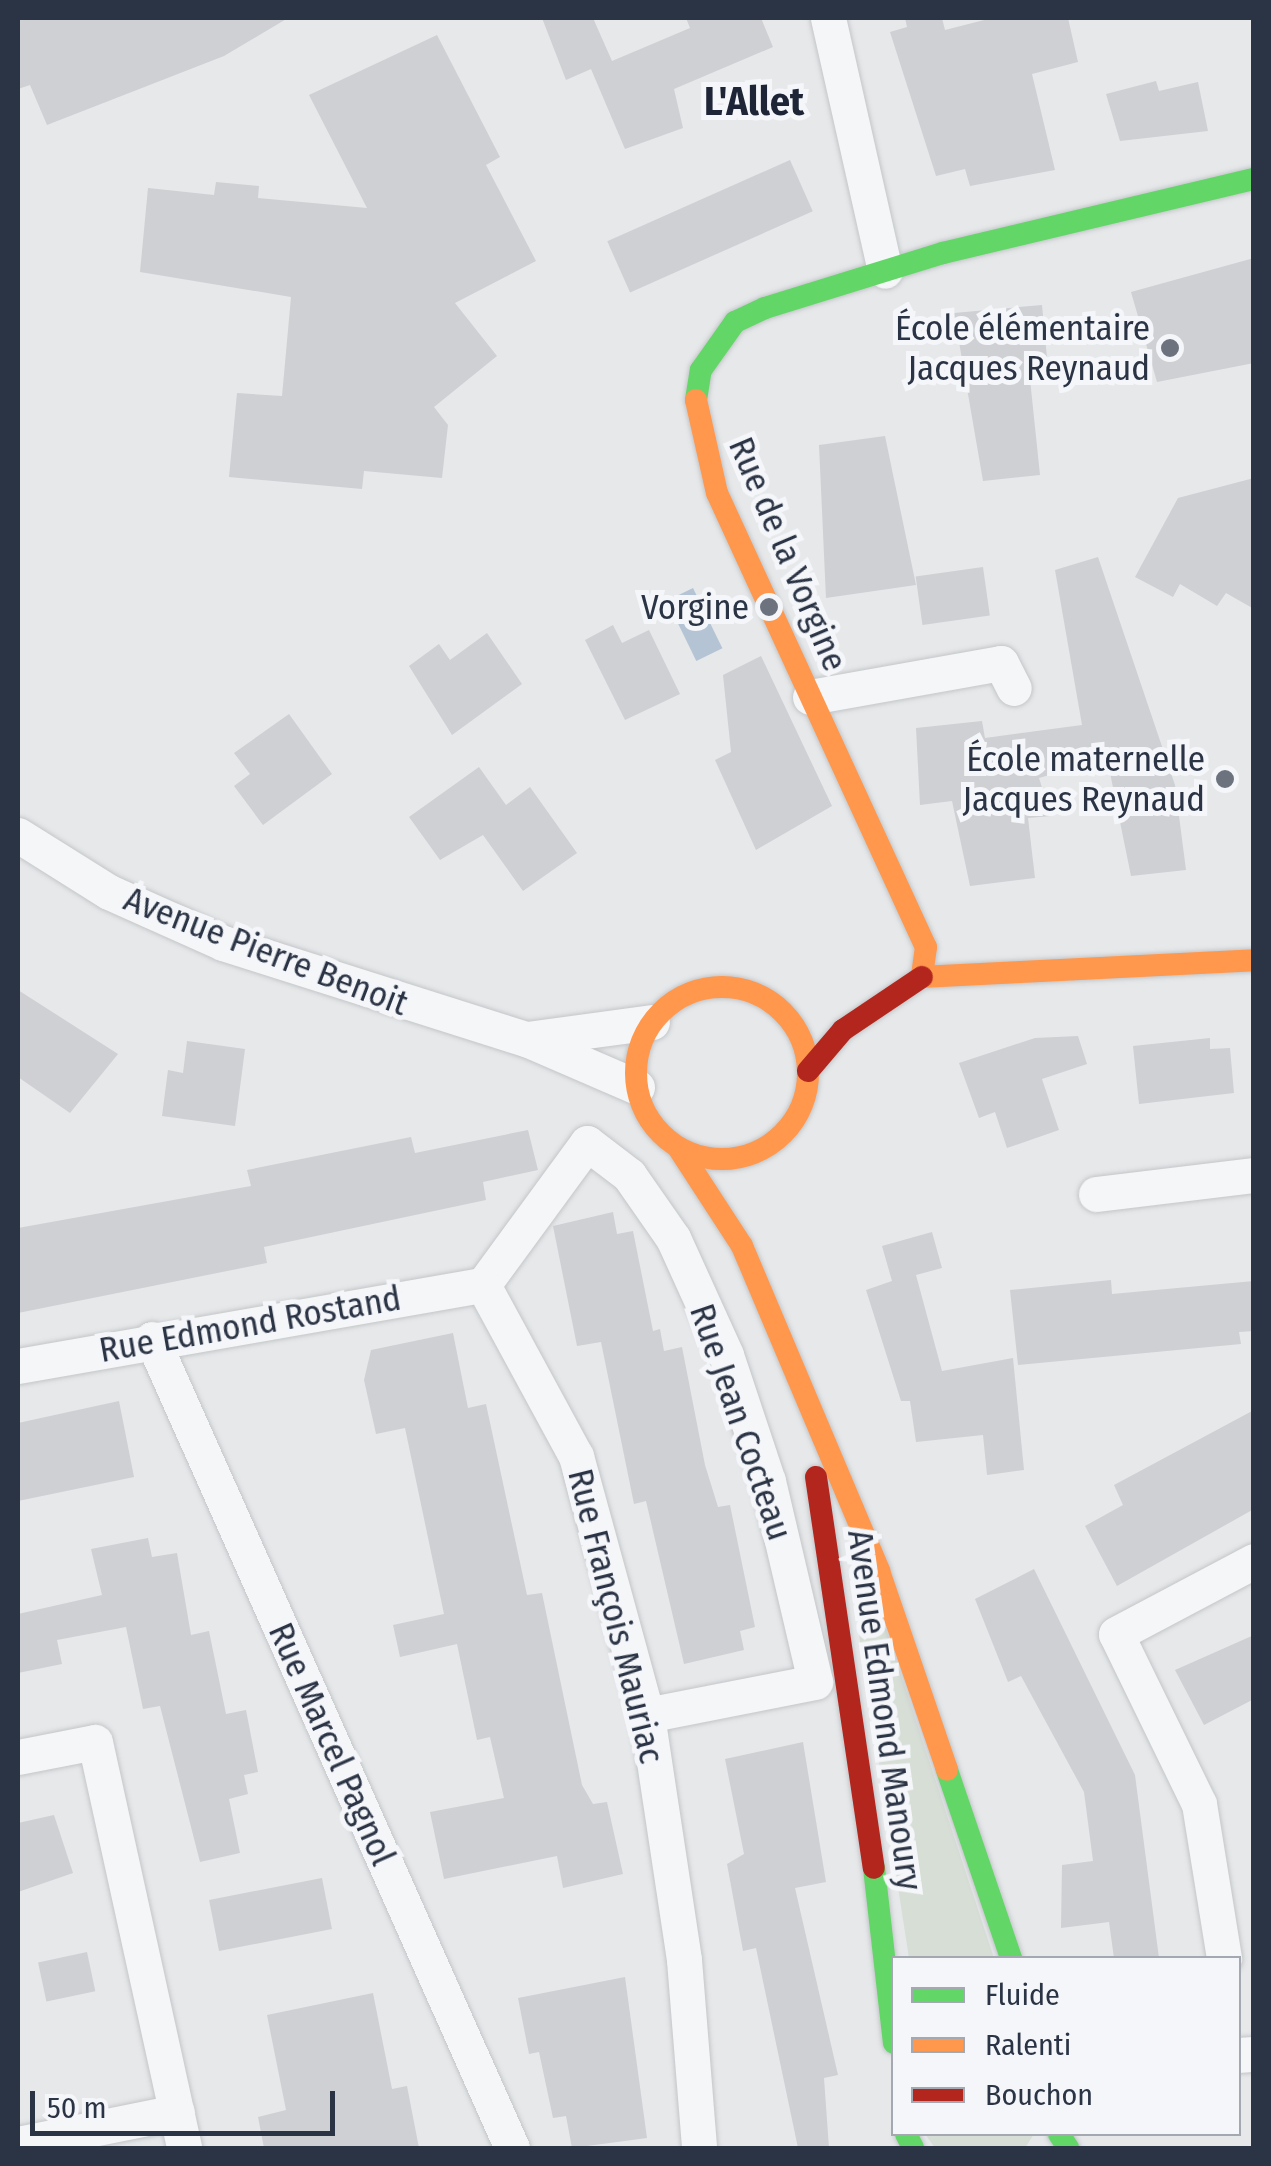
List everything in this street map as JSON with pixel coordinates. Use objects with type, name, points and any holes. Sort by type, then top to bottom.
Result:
[{"type":"street","points":[[828,18],[885,271]]},
{"type":"street","name":"Rue de la Vorgine","points":[[922,977],[926,947],[909,904],[717,493],[696,401],[702,370],[736,322],[885,271],[1254,179]]},
{"type":"street","points":[[810,698],[1001,663],[1014,688]]},
{"type":"street","name":"Avenue Pierre Benoit","points":[[18,836],[109,892],[223,943],[526,1039],[636,1087]]},
{"type":"street","points":[[870,1012],[776,1006],[752,993],[711,989],[652,1022],[636,1087],[645,1112],[679,1148],[705,1158],[758,1152],[795,1119],[808,1071],[870,1012],[922,977],[1254,960]]},
{"type":"street","points":[[776,1006],[808,1071]]},
{"type":"street","name":"Avenue Pierre Benoit","points":[[526,1039],[652,1022]]},
{"type":"street","name":"Rue Jean Cocteau","points":[[482,1285],[587,1143],[629,1175],[673,1238],[726,1355],[768,1482],[816,1682],[648,1716]]},
{"type":"street","name":"Avenue Edmond Manoury","points":[[679,1148],[742,1246],[801,1388],[910,1654],[1010,1956]]},
{"type":"street","name":"Avenue Edmond Manoury","points":[[742,1246],[758,1152]]},
{"type":"street","points":[[1096,1194],[1254,1175]]},
{"type":"street","name":"Rue Edmond Rostand","points":[[18,1366],[152,1339],[482,1285]]},
{"type":"street","name":"Rue François Mauriac","points":[[482,1285],[576,1456],[648,1716],[684,1960],[699,2148]]},
{"type":"street","name":"Rue Marcel Pagnol","points":[[152,1339],[512,2148]]},
{"type":"street","name":"Avenue Edmond Manoury","points":[[801,1388],[854,1686],[891,2016]]},
{"type":"street","points":[[1224,1956],[1198,1804],[1116,1634],[1254,1561]]},
{"type":"street","points":[[18,1757],[95,1742],[184,2148]]},
{"type":"street","points":[[18,2144],[176,2112]]},
{"type":"shaded area","points":[[873,1590],[993,1956],[909,1956],[853,1596]]},
{"type":"shaded area","points":[[926,2136],[1033,2136],[1025,2148],[935,2148]]},
{"type":"water","points":[[693,588],[722,648],[696,661],[667,601]]},
{"type":"building","points":[[18,18],[288,18],[224,56],[47,125],[30,85],[18,89]]},
{"type":"building","points":[[542,18],[593,18],[612,61],[690,28],[686,18],[761,18],[773,47],[674,89],[683,128],[625,149],[591,69],[566,80]]},
{"type":"building","points":[[905,18],[942,18],[945,30],[992,18],[1068,18],[1078,62],[1032,74],[1055,170],[970,186],[965,169],[936,176],[890,32],[907,27]]},
{"type":"building","points":[[437,35],[500,157],[486,165],[536,261],[455,303],[497,356],[434,407],[448,425],[442,478],[364,471],[362,489],[229,477],[237,393],[282,396],[291,297],[140,272],[148,188],[214,195],[216,182],[259,186],[258,198],[367,208],[309,95]]},
{"type":"building","points":[[1156,81],[1159,91],[1198,82],[1208,131],[1120,141],[1106,94]]},
{"type":"building","points":[[790,160],[813,211],[630,293],[607,241]]},
{"type":"building","points":[[1254,258],[1254,363],[1157,382],[1131,292]]},
{"type":"building","points":[[1042,305],[1047,358],[1028,360],[1040,475],[983,481],[954,313]]},
{"type":"building","points":[[885,436],[916,585],[826,598],[819,445]]},
{"type":"building","points":[[1254,478],[1254,609],[1226,593],[1217,606],[1180,584],[1173,597],[1135,577],[1178,498]]},
{"type":"building","points":[[1098,557],[1175,785],[1186,870],[1131,876],[1107,758],[1039,778],[1051,816],[1028,818],[1035,878],[970,886],[952,801],[920,805],[916,728],[982,721],[985,738],[1082,725],[1055,570]]},
{"type":"building","points":[[983,567],[990,616],[922,625],[916,576]]},
{"type":"building","points":[[613,625],[622,643],[649,630],[680,694],[625,720],[585,640]]},
{"type":"building","points":[[487,633],[522,684],[452,735],[409,666],[439,644],[450,660]]},
{"type":"building","points":[[761,656],[832,806],[756,850],[715,760],[731,752],[723,675]]},
{"type":"building","points":[[289,714],[332,774],[263,825],[234,786],[250,774],[234,753]]},
{"type":"building","points":[[479,767],[506,805],[530,787],[577,853],[523,891],[483,835],[440,860],[409,817]]},
{"type":"building","points":[[18,990],[118,1054],[70,1113],[18,1077]]},
{"type":"building","points":[[1078,1036],[1087,1064],[1042,1079],[1059,1130],[1007,1148],[995,1112],[979,1118],[959,1063],[1035,1038]]},
{"type":"building","points":[[1210,1038],[1210,1049],[1230,1048],[1234,1093],[1139,1104],[1133,1046]]},
{"type":"building","points":[[187,1041],[245,1049],[235,1126],[162,1116],[168,1070],[183,1073]]},
{"type":"building","points":[[528,1130],[538,1170],[483,1182],[486,1200],[264,1247],[267,1263],[18,1313],[18,1228],[251,1186],[247,1170],[411,1137],[415,1153]]},
{"type":"building","points":[[613,1212],[617,1234],[633,1231],[653,1331],[660,1329],[664,1351],[682,1347],[705,1465],[718,1507],[730,1505],[755,1627],[740,1631],[744,1650],[684,1664],[646,1501],[634,1504],[601,1342],[577,1346],[553,1226]]},
{"type":"building","points":[[932,1232],[942,1268],[916,1275],[942,1371],[1013,1358],[1024,1470],[987,1475],[983,1435],[916,1442],[910,1401],[901,1401],[866,1290],[892,1281],[882,1246]]},
{"type":"building","points":[[1111,1280],[1112,1294],[1254,1281],[1254,1331],[1239,1332],[1241,1344],[1018,1365],[1010,1290]]},
{"type":"building","points":[[453,1333],[468,1408],[486,1404],[527,1595],[542,1593],[582,1785],[593,1804],[607,1802],[623,1874],[563,1888],[557,1856],[444,1879],[430,1812],[504,1798],[490,1737],[477,1740],[457,1644],[400,1657],[393,1625],[444,1614],[405,1428],[376,1434],[364,1380],[371,1350]]},
{"type":"building","points":[[119,1401],[134,1477],[18,1501],[18,1423]]},
{"type":"building","points":[[1254,1410],[1254,1509],[1117,1586],[1085,1526],[1123,1505],[1114,1485]]},
{"type":"building","points":[[148,1538],[152,1557],[177,1553],[191,1635],[209,1631],[226,1714],[246,1710],[258,1772],[244,1775],[248,1794],[229,1799],[240,1853],[200,1862],[160,1706],[143,1709],[126,1627],[57,1640],[62,1664],[18,1673],[18,1614],[102,1595],[91,1549]]},
{"type":"building","points":[[1034,1569],[1135,1775],[1159,1956],[1114,1956],[1109,1922],[1061,1928],[1062,1865],[1093,1861],[1084,1792],[1021,1676],[1008,1682],[975,1599]]},
{"type":"building","points":[[1254,1635],[1254,1699],[1204,1725],[1175,1670]]},
{"type":"building","points":[[803,1742],[826,1882],[795,1888],[838,2075],[824,2078],[829,2148],[798,2148],[756,1948],[743,1951],[727,1864],[744,1854],[725,1759]]},
{"type":"building","points":[[54,1815],[73,1873],[18,1892],[18,1823]]},
{"type":"building","points":[[322,1878],[332,1929],[219,1951],[209,1900]]},
{"type":"building","points":[[87,1952],[95,1991],[46,2002],[38,1962]]},
{"type":"building","points":[[625,1977],[647,2138],[572,2148],[566,2116],[553,2118],[539,2052],[529,2054],[518,1998]]},
{"type":"building","points":[[373,1993],[392,2089],[407,2086],[419,2148],[264,2148],[258,2117],[286,2110],[267,2015]]},
{"type":"traffic: fast","points":[[696,400],[701,370],[735,322],[765,308],[943,253],[1254,179]]},
{"type":"traffic: fast","points":[[947,1770],[1010,1956]]},
{"type":"traffic: fast","points":[[874,1868],[891,2017]]},
{"type":"traffic: fast","points":[[907,2136],[913,2148]]},
{"type":"traffic: fast","points":[[1060,2136],[1068,2148]]},
{"type":"traffic: slow","points":[[696,400],[717,493],[926,947],[922,977]]},
{"type":"traffic: slow","points":[[922,977],[1254,960]]},
{"type":"traffic: slow","points":[[722,987],[755,994],[782,1013],[801,1040],[808,1073],[801,1106],[782,1133],[755,1152],[722,1159],[689,1152],[662,1133],[643,1106],[636,1073],[643,1040],[662,1013],[689,994],[722,987]]},
{"type":"traffic: slow","points":[[679,1149],[742,1246],[879,1571],[947,1770]]},
{"type":"traffic: jam","points":[[808,1071],[843,1030],[922,977]]},
{"type":"traffic: jam","points":[[816,1477],[874,1868]]},
{"type":"place","name":"École élémentaire Jacques Reynaud","points":[[1170,348]]},
{"type":"place","name":"Vorgine","points":[[769,607]]},
{"type":"place","name":"École maternelle Jacques Reynaud","points":[[1225,779]]},
{"type":"district","name":"L'Allet","points":[[754,102]]}]
